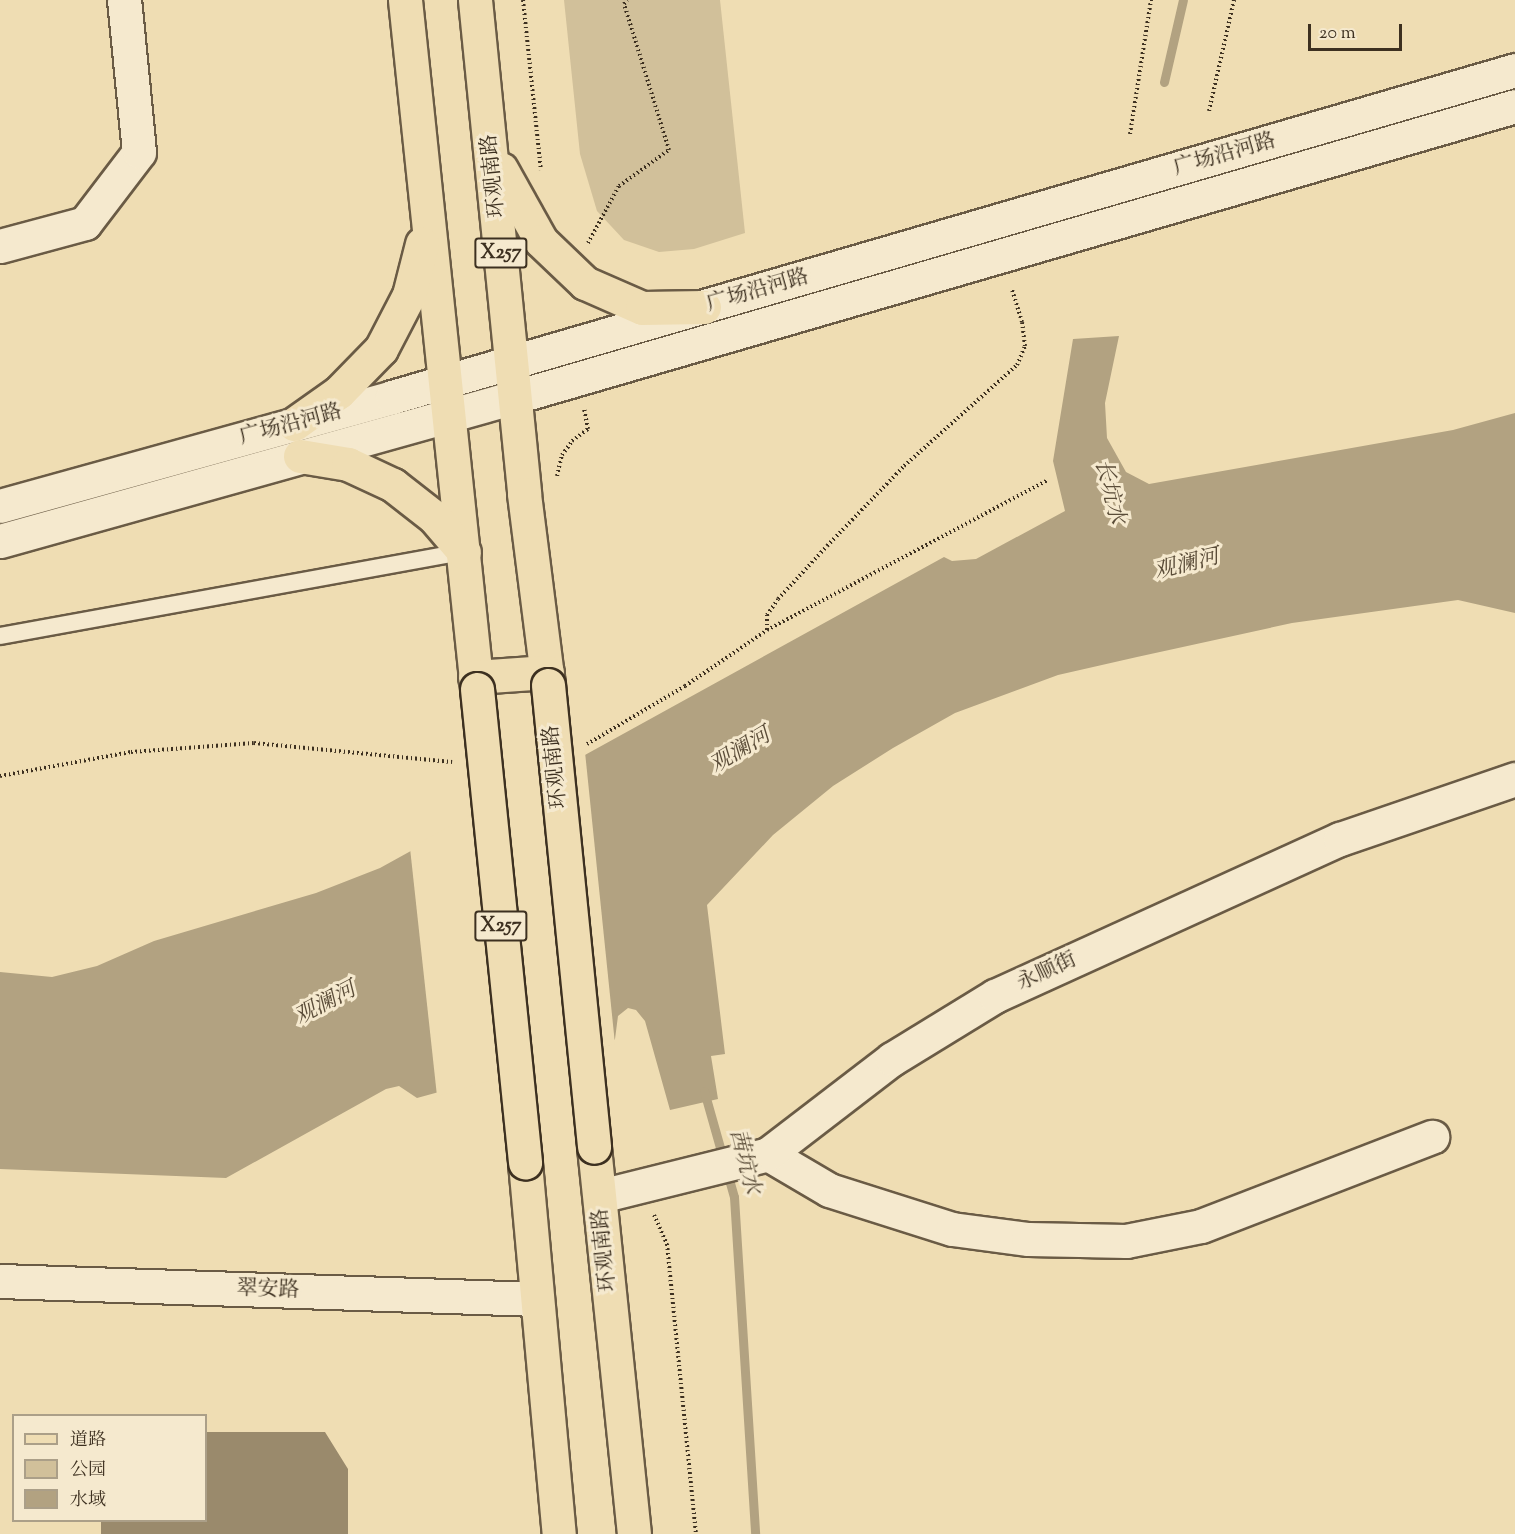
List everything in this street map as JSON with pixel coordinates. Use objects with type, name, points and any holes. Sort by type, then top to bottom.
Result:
[{"type":"main road","name":"X257","points":[[405,0],[443,382],[464,552],[525,1163],[559,1534]]},
{"type":"main road","name":"环观南路","points":[[475,0],[515,397],[548,679],[634,1534]]},
{"type":"main road","points":[[491,145],[516,201],[541,241],[585,284],[642,308],[704,307]]},
{"type":"main road","points":[[294,423],[352,379],[381,349],[398,322],[420,261],[426,200]]},
{"type":"main road","points":[[300,456],[328,458],[348,464],[393,485],[434,518],[464,552]]},
{"type":"main road","points":[[476,683],[548,679]]},
{"type":"street","points":[[0,246],[86,223],[139,152],[124,0]]},
{"type":"street","name":"广场沿河路","points":[[0,507],[704,307],[1515,70]]},
{"type":"street","name":"广场沿河路","points":[[0,541],[515,397],[1515,106]]},
{"type":"street","name":"永顺街","points":[[600,1196],[756,1157],[892,1059],[995,996],[1340,839],[1418,809],[1515,779]]},
{"type":"street","points":[[756,1157],[829,1190],[952,1229],[1028,1239],[1126,1240],[1201,1226],[1432,1137]]},
{"type":"street","name":"翠安路","points":[[0,1281],[536,1299]]},
{"type":"lane","points":[[0,636],[464,552]]},
{"type":"path","points":[[523,0],[543,179]]},
{"type":"path","points":[[581,239],[587,244],[619,186],[669,150],[624,4],[627,0]]},
{"type":"path","points":[[1130,134],[1151,0]]},
{"type":"path","points":[[1209,111],[1234,0]]},
{"type":"path","points":[[767,630],[767,615],[778,599],[827,546],[904,466],[1017,365],[1025,346],[1023,321],[1012,290]]},
{"type":"path","points":[[650,1208],[667,1244],[696,1534]]},
{"type":"green space","points":[[564,0],[720,0],[745,233],[694,249],[659,252],[624,240],[597,211],[580,154]]},
{"type":"water","name":"观澜河","points":[[1119,336],[1105,403],[1107,438],[1126,472],[1149,484],[1453,430],[1515,413],[1515,613],[1458,600],[1292,623],[1058,675],[955,713],[893,748],[833,786],[773,835],[707,905],[725,1054],[711,1056],[718,1099],[670,1110],[645,1021],[636,1010],[628,1008],[618,1016],[615,1039],[610,1045],[417,1098],[399,1086],[386,1089],[226,1178],[0,1169],[0,972],[52,977],[97,966],[154,941],[316,893],[380,868],[944,557],[952,561],[976,559],[1065,511],[1053,461],[1073,339]]},
{"type":"pier","points":[[585,752],[615,1044],[437,1096],[410,848]]},
{"type":"building","points":[[207,1432],[325,1432],[348,1469],[348,1534],[101,1534],[101,1522],[207,1522]]},
{"type":"waterway","name":"长坑水","points":[[1164,82],[1183,0]]},
{"type":"waterway","name":"茜坑水","points":[[704,1091],[734,1197],[755,1534]]}]
